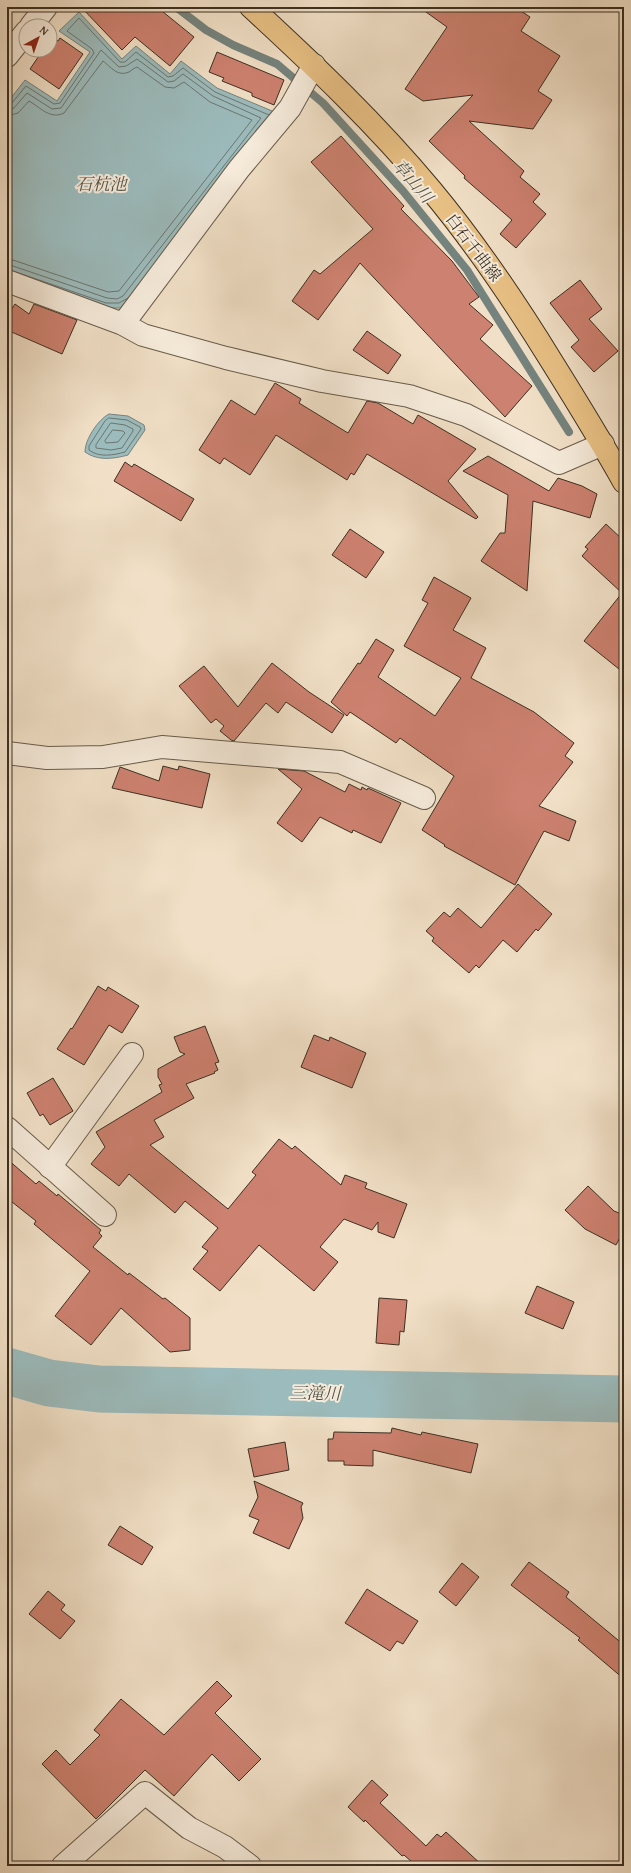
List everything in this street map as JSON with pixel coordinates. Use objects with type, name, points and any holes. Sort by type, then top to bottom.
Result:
[{"type":"main road","name":"白石千曲線","points":[[251,7],[306,78],[375,126],[431,190],[487,261],[603,444],[624,482]]},
{"type":"street","points":[[37,18],[46,7]]},
{"type":"street","points":[[7,56],[18,42]]},
{"type":"street","points":[[123,324],[239,170],[290,108],[306,78]]},
{"type":"street","points":[[7,282],[123,324],[143,334],[226,358],[322,381],[409,396],[466,415],[559,463],[603,444]]},
{"type":"street","points":[[7,753],[47,758],[103,757],[162,747],[340,762],[424,798]]},
{"type":"street","points":[[50,1167],[132,1054]]},
{"type":"street","points":[[7,1128],[105,1215]]},
{"type":"street","points":[[63,1866],[145,1793],[188,1828],[225,1847],[250,1866]]},
{"type":"water","name":"石杭池","points":[[79,12],[122,59],[136,46],[170,74],[181,61],[217,88],[277,113],[129,302],[120,308],[106,308],[7,272],[7,103],[25,80],[57,101],[90,52],[59,31]]},
{"type":"water","points":[[109,414],[128,416],[144,425],[145,430],[128,455],[106,458],[95,457],[85,452],[87,441],[97,425]]},
{"type":"building","points":[[81,7],[157,7],[194,37],[170,66],[135,37],[122,50]]},
{"type":"building","points":[[419,7],[515,7],[530,17],[521,31],[560,56],[538,91],[552,100],[533,129],[469,121],[524,171],[520,177],[540,194],[533,202],[546,214],[516,248],[500,234],[512,220],[464,178],[465,176],[429,141],[473,95],[423,101],[405,89],[447,27]]},
{"type":"building","points":[[60,38],[83,54],[59,89],[30,69],[38,58],[58,58],[58,41]]},
{"type":"building","points":[[217,52],[284,80],[274,105],[252,96],[252,93],[222,81],[224,78],[209,72]]},
{"type":"building","points":[[341,136],[404,206],[401,209],[452,261],[479,297],[469,304],[493,325],[480,339],[532,386],[505,417],[360,263],[318,320],[292,301],[314,270],[320,274],[373,229],[311,162]]},
{"type":"building","points":[[580,280],[602,309],[589,319],[618,351],[594,372],[571,347],[579,340],[550,303]]},
{"type":"building","points":[[15,304],[29,314],[34,304],[77,320],[62,354],[7,330],[7,316]]},
{"type":"building","points":[[367,331],[401,355],[388,374],[353,350]]},
{"type":"building","points":[[275,383],[301,399],[299,403],[348,433],[367,401],[378,403],[413,424],[418,415],[476,449],[448,481],[478,517],[476,519],[367,454],[354,475],[351,473],[347,480],[276,435],[250,475],[224,458],[220,464],[199,450],[231,400],[255,415]]},
{"type":"building","points":[[488,456],[549,491],[558,478],[582,486],[597,494],[590,518],[533,501],[527,591],[481,561],[500,533],[505,533],[508,495],[463,471]]},
{"type":"building","points":[[125,462],[132,467],[134,464],[194,499],[181,521],[114,481]]},
{"type":"building","points":[[606,524],[624,541],[624,673],[584,641],[622,593],[582,556],[588,549],[585,547]]},
{"type":"building","points":[[350,529],[384,552],[366,578],[332,555]]},
{"type":"building","points":[[434,577],[471,598],[453,630],[486,648],[471,678],[534,712],[574,743],[565,756],[573,762],[539,806],[576,821],[569,841],[544,831],[515,885],[444,846],[445,845],[422,830],[454,776],[400,738],[396,743],[350,712],[347,716],[331,702],[358,663],[360,664],[376,639],[394,650],[378,677],[435,716],[461,678],[404,646],[428,603],[422,600]]},
{"type":"building","points":[[272,663],[309,692],[344,715],[332,733],[286,702],[278,713],[266,703],[234,741],[220,731],[224,726],[216,719],[211,723],[179,686],[204,666],[238,707]]},
{"type":"building","points":[[163,766],[178,770],[179,766],[210,774],[202,808],[112,788],[120,767],[159,781]]},
{"type":"building","points":[[278,769],[304,771],[345,792],[349,784],[361,790],[362,787],[367,790],[368,788],[401,803],[381,843],[353,830],[352,833],[320,817],[302,842],[277,823],[302,789]]},
{"type":"building","points":[[518,884],[552,914],[538,931],[536,929],[517,952],[503,940],[479,968],[476,965],[469,973],[432,941],[434,938],[426,931],[444,912],[450,917],[458,908],[481,928]]},
{"type":"building","points":[[98,986],[106,991],[108,987],[139,1006],[122,1033],[109,1025],[84,1065],[57,1049],[71,1028],[72,1029]]},
{"type":"building","points":[[205,1026],[219,1062],[215,1063],[218,1070],[214,1072],[215,1073],[186,1084],[194,1098],[154,1120],[164,1137],[150,1145],[228,1209],[256,1175],[252,1172],[279,1139],[292,1149],[295,1146],[341,1185],[345,1175],[367,1183],[365,1188],[407,1204],[394,1238],[378,1232],[378,1222],[372,1230],[344,1219],[320,1247],[338,1262],[314,1291],[259,1245],[220,1291],[193,1269],[208,1251],[202,1247],[218,1228],[185,1201],[175,1213],[129,1174],[119,1186],[91,1164],[105,1147],[96,1132],[162,1092],[159,1085],[162,1084],[158,1077],[158,1069],[185,1054],[180,1052],[174,1037]]},
{"type":"building","points":[[314,1035],[329,1041],[330,1037],[366,1053],[352,1088],[301,1067]]},
{"type":"building","points":[[53,1078],[73,1111],[50,1125],[43,1114],[40,1116],[27,1093]]},
{"type":"building","points":[[7,1159],[36,1184],[39,1181],[57,1196],[58,1194],[101,1230],[99,1233],[102,1236],[93,1247],[128,1275],[129,1273],[163,1299],[165,1298],[190,1318],[190,1350],[170,1352],[121,1308],[91,1345],[55,1316],[90,1271],[34,1224],[36,1221],[7,1198]]},
{"type":"building","points":[[588,1186],[614,1211],[624,1215],[624,1230],[616,1245],[585,1229],[565,1210]]},
{"type":"building","points":[[537,1286],[574,1302],[563,1329],[525,1313]]},
{"type":"building","points":[[379,1298],[407,1300],[404,1332],[400,1331],[399,1345],[376,1343]]},
{"type":"building","points":[[392,1428],[421,1435],[422,1432],[478,1444],[471,1473],[373,1450],[373,1466],[344,1465],[344,1461],[328,1461],[328,1439],[333,1439],[334,1432],[391,1433]]},
{"type":"building","points":[[285,1442],[289,1470],[254,1477],[248,1449]]},
{"type":"building","points":[[254,1481],[303,1503],[301,1507],[303,1518],[289,1549],[253,1533],[259,1520],[249,1516],[258,1497]]},
{"type":"building","points":[[120,1526],[153,1547],[142,1565],[108,1545]]},
{"type":"building","points":[[529,1562],[569,1592],[566,1597],[624,1645],[624,1679],[578,1640],[580,1638],[511,1585]]},
{"type":"building","points":[[462,1563],[479,1577],[456,1606],[439,1592]]},
{"type":"building","points":[[367,1589],[418,1621],[403,1644],[397,1641],[390,1651],[345,1623]]},
{"type":"building","points":[[48,1591],[65,1605],[61,1610],[75,1621],[60,1639],[29,1614]]},
{"type":"building","points":[[217,1681],[232,1696],[215,1713],[261,1759],[239,1781],[212,1754],[174,1796],[145,1770],[96,1819],[42,1764],[56,1750],[70,1765],[100,1735],[94,1730],[121,1699],[164,1735]]},
{"type":"building","points":[[372,1780],[388,1795],[380,1803],[426,1846],[437,1834],[441,1837],[446,1832],[483,1866],[408,1866],[412,1862],[404,1855],[402,1856],[365,1820],[364,1822],[348,1807]]},
{"type":"waterway","name":"草山川","points":[[176,7],[206,30],[233,45],[277,64],[323,103],[403,191],[467,270],[569,432]]},
{"type":"waterway","name":"三滝川","points":[[7,1371],[49,1383],[99,1389],[624,1399]]}]
